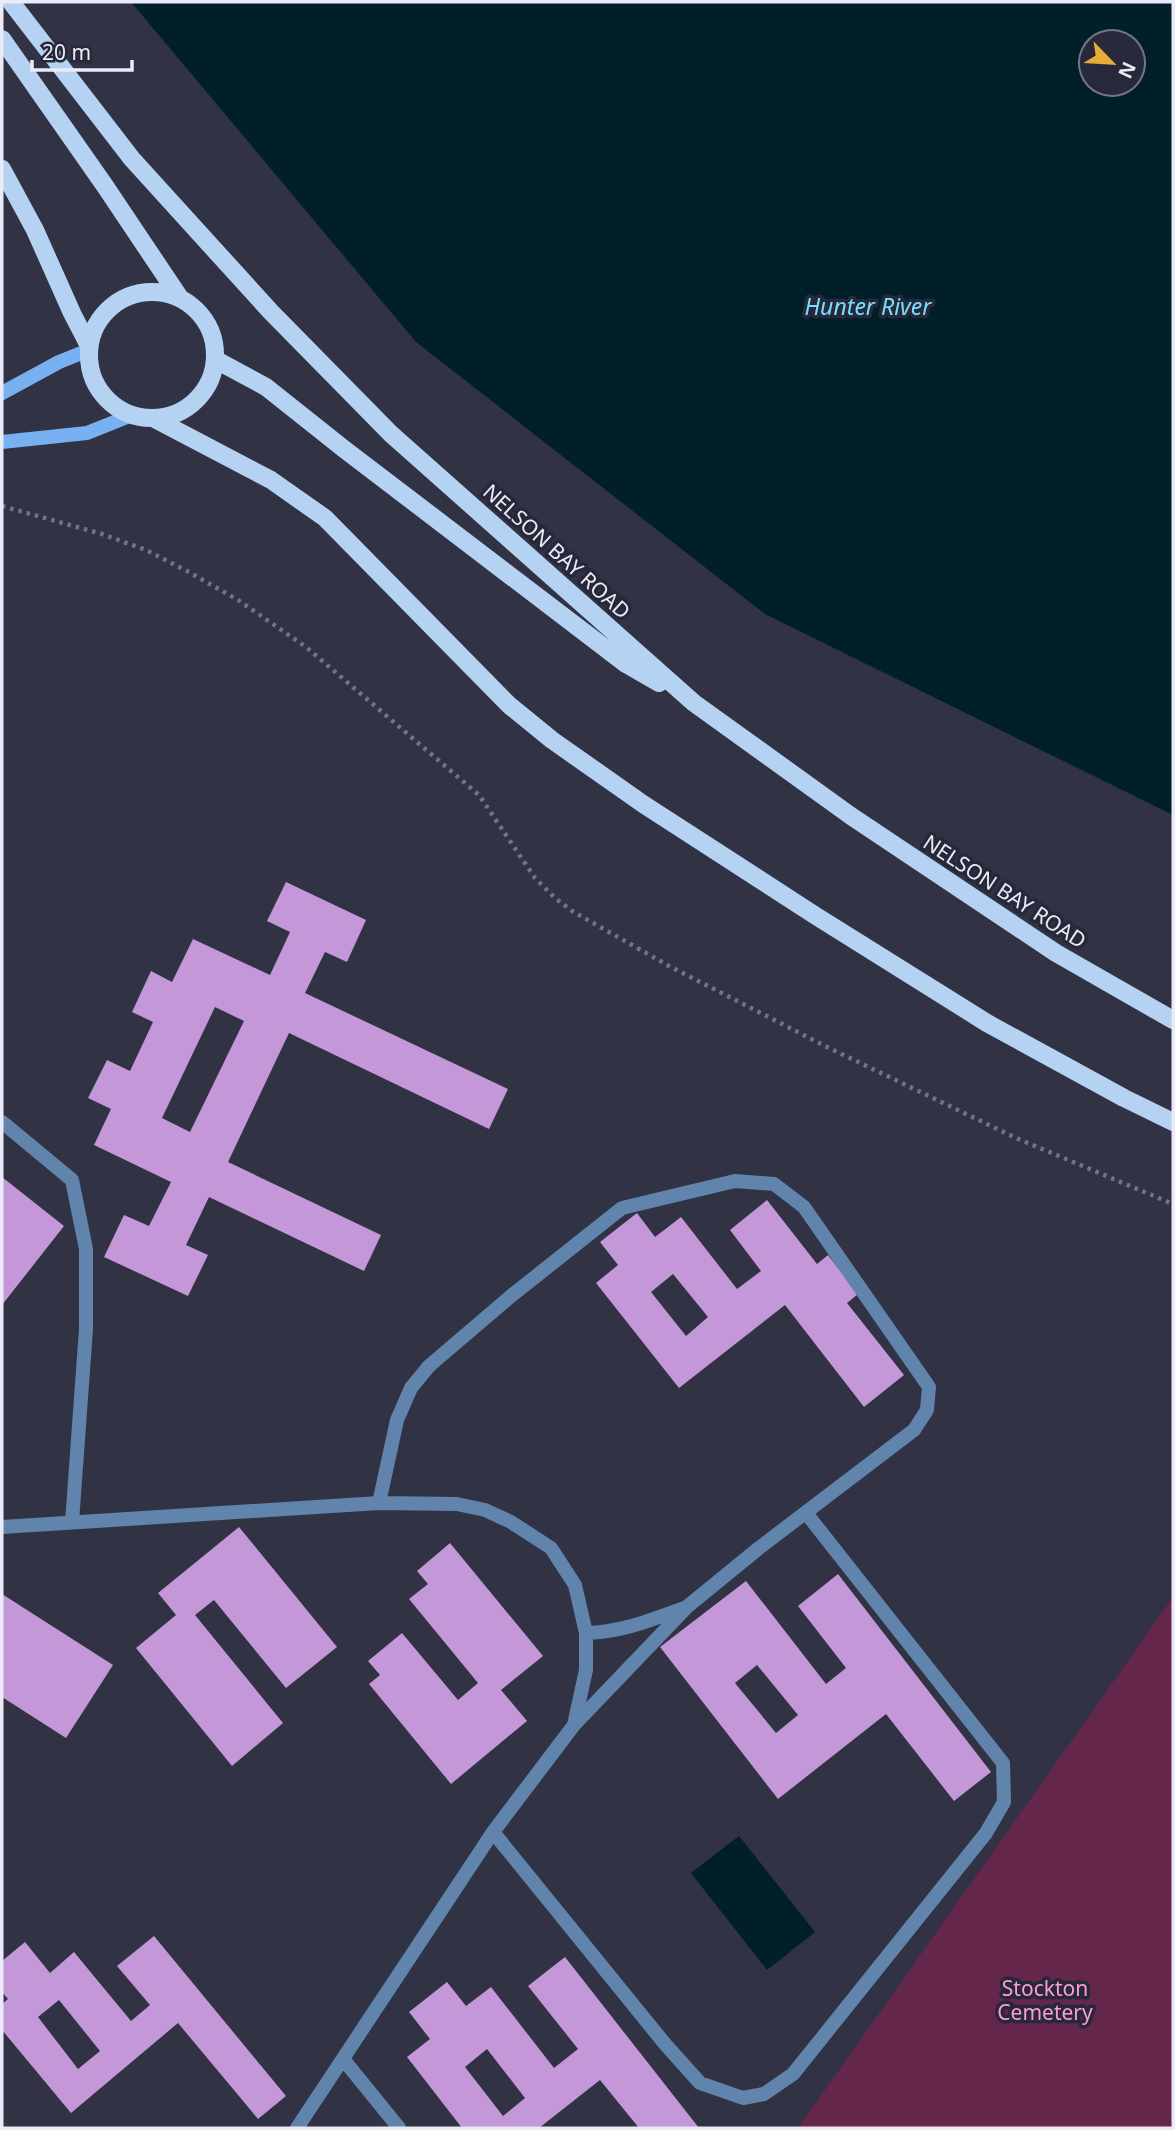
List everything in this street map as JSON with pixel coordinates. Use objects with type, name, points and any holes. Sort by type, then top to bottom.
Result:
[{"type":"main road","name":"NELSON BAY ROAD","points":[[11,2],[132,159],[271,312],[391,434],[694,703],[851,817],[1056,953],[1173,1020]]},
{"type":"main road","points":[[2,39],[106,186],[180,298]]},
{"type":"main road","points":[[2,169],[35,230],[89,348]]},
{"type":"main road","points":[[141,292],[161,292],[180,298],[196,308],[207,323],[214,341],[216,360],[209,383],[195,401],[176,414],[153,418],[132,415],[113,405],[99,390],[90,371],[89,348],[95,327],[106,310],[122,298],[141,292]]},
{"type":"main road","points":[[2,393],[89,348]]},
{"type":"main road","points":[[216,360],[266,387],[626,664],[694,703]]},
{"type":"main road","points":[[2,442],[87,433],[132,415]]},
{"type":"main road","points":[[153,418],[271,480],[325,518],[509,705],[552,740],[643,804],[987,1024],[1173,1122]]},
{"type":"lane","points":[[2,1122],[72,1180],[86,1249],[86,1329],[72,1521]]},
{"type":"lane","points":[[297,2128],[493,1832],[573,1725],[688,1606],[915,1430],[927,1409],[929,1387],[804,1207],[774,1184],[735,1181],[622,1208],[511,1296],[429,1366],[411,1388],[397,1420],[379,1503]]},
{"type":"lane","points":[[2,1527],[379,1503],[457,1504],[485,1510],[511,1521],[551,1548],[575,1585],[586,1633],[586,1670],[573,1725]]},
{"type":"lane","points":[[493,1832],[665,2044],[700,2083],[743,2098],[764,2094],[793,2074],[986,1833],[1004,1802],[1003,1763],[806,1513]]},
{"type":"lane","points":[[586,1633],[611,1632],[636,1626],[688,1606]]},
{"type":"lane","points":[[343,2060],[399,2128]]},
{"type":"path","points":[[2,506],[102,534],[146,550],[238,600],[306,647],[479,795],[535,878],[572,911],[669,966],[827,1047],[1016,1138],[1173,1204]]},
{"type":"green space","name":"Stockton Cemetery","points":[[1173,1597],[1173,2128],[798,2128]]},
{"type":"water","name":"Hunter River","points":[[131,2],[1173,2],[1173,815],[765,614],[416,342]]},
{"type":"water","points":[[739,1836],[815,1932],[767,1970],[691,1873]]},
{"type":"building","points":[[286,882],[366,920],[347,962],[325,952],[305,993],[508,1089],[489,1129],[289,1033],[228,1162],[381,1235],[364,1271],[209,1197],[186,1245],[208,1255],[188,1296],[104,1257],[124,1215],[149,1226],[171,1182],[94,1145],[111,1109],[88,1098],[107,1060],[130,1071],[153,1022],[132,1012],[151,971],[172,982],[193,939],[270,975],[290,932],[267,921]],"holes":[[[215,1007],[244,1021],[190,1132],[162,1118]]]},
{"type":"building","points":[[2,1177],[64,1226],[2,1305]]},
{"type":"building","points":[[767,1200],[817,1264],[828,1255],[858,1294],[847,1303],[904,1375],[864,1407],[785,1305],[679,1388],[596,1283],[618,1265],[600,1242],[637,1213],[655,1237],[681,1217],[737,1289],[761,1271],[730,1230]],"holes":[[[673,1274],[708,1317],[686,1336],[651,1292]]]},
{"type":"building","points":[[239,1527],[337,1647],[286,1688],[214,1600],[195,1615],[283,1723],[232,1766],[136,1648],[176,1615],[158,1593]]},
{"type":"building","points":[[450,1543],[543,1656],[501,1690],[527,1721],[451,1784],[369,1684],[380,1675],[368,1661],[402,1633],[458,1700],[478,1683],[409,1599],[428,1584],[417,1571]]},
{"type":"building","points":[[838,1574],[991,1772],[954,1801],[886,1714],[778,1799],[660,1647],[746,1581],[826,1684],[846,1668],[798,1606]],"holes":[[[757,1665],[798,1715],[776,1733],[735,1683]]]},
{"type":"building","points":[[2,1594],[113,1665],[66,1738],[2,1697]]},
{"type":"building","points":[[154,1936],[286,2096],[258,2119],[178,2023],[71,2113],[2,2030],[2,2004],[8,1999],[2,1992],[2,1961],[25,1942],[50,1973],[74,1952],[131,2021],[150,2005],[117,1966]],"holes":[[[59,2000],[100,2051],[78,2069],[38,2017]]]},
{"type":"building","points":[[565,1957],[699,2128],[639,2128],[600,2080],[539,2128],[462,2128],[407,2057],[430,2039],[409,2012],[447,1982],[466,2006],[491,1987],[554,2068],[578,2049],[528,1986]],"holes":[[[487,2049],[525,2098],[503,2116],[465,2067]]]}]
